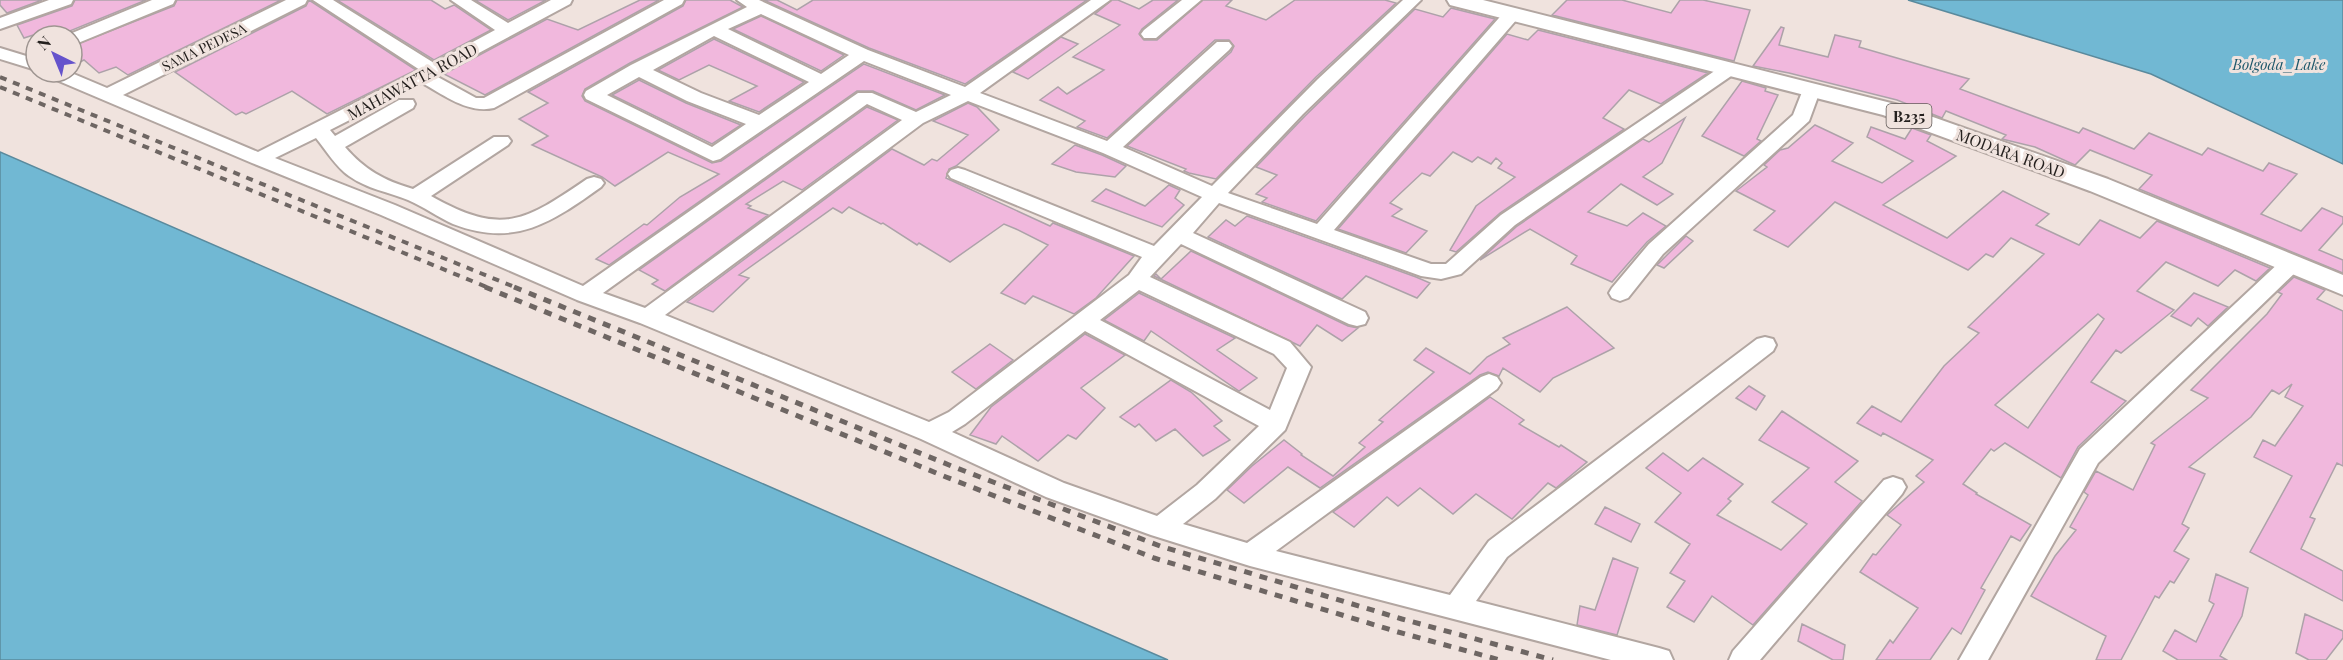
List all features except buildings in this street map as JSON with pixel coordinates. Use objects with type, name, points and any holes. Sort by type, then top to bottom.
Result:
[{"type":"main road","name":"MODARA ROAD","points":[[1458,0],[1892,110],[2099,185],[2343,286]]},
{"type":"street","points":[[0,24],[65,0]]},
{"type":"street","points":[[84,34],[167,0]]},
{"type":"street","name":"SAMA PEDESA","points":[[108,95],[299,0]]},
{"type":"street","points":[[321,0],[472,103],[487,104],[676,0]]},
{"type":"street","points":[[459,0],[507,30]]},
{"type":"street","points":[[648,317],[916,118],[965,95],[1102,0]]},
{"type":"street","points":[[1150,34],[1194,0]]},
{"type":"street","points":[[930,432],[957,418],[1137,280],[1144,266],[1179,235],[1300,105],[1413,0]]},
{"type":"street","name":"MAHAWATTA ROAD","points":[[259,159],[319,130],[560,1]]},
{"type":"street","points":[[862,54],[713,155],[593,95],[714,29],[752,4],[862,54],[1110,149],[1215,195],[1429,271],[1441,272],[1453,269],[1508,220],[1728,69]]},
{"type":"street","points":[[1321,232],[1512,14]]},
{"type":"street","points":[[714,29],[822,81]]},
{"type":"street","points":[[1110,149],[1223,46]]},
{"type":"street","points":[[0,53],[24,58]]},
{"type":"street","points":[[637,69],[694,97],[759,122]]},
{"type":"street","points":[[82,84],[259,159],[388,210],[585,295],[648,317],[930,432],[1055,490],[1160,528],[1250,555],[1659,660]]},
{"type":"street","points":[[1620,293],[1656,249],[1802,117],[1811,91]]},
{"type":"street","points":[[585,295],[865,97],[916,118]]},
{"type":"street","points":[[334,145],[406,104]]},
{"type":"street","points":[[319,130],[355,171],[391,189],[416,196],[457,218],[499,230],[543,218],[594,183]]},
{"type":"street","points":[[416,196],[501,141]]},
{"type":"street","points":[[958,174],[1157,255]]},
{"type":"street","points":[[1179,235],[1357,318]]},
{"type":"street","points":[[1973,660],[2089,456],[2291,264]]},
{"type":"street","points":[[1137,280],[1282,348],[1299,367],[1276,424],[1206,492],[1160,528]]},
{"type":"street","points":[[1084,321],[1276,424]]},
{"type":"street","points":[[1457,607],[1498,549],[1765,345]]},
{"type":"street","points":[[1250,555],[1489,383]]},
{"type":"street","points":[[1743,660],[1893,487]]},
{"type":"water","name":"Bolgoda_Lake","points":[[1908,0],[2343,0],[2343,164],[2151,74]]},
{"type":"water","points":[[0,152],[1168,660],[0,660]]},
{"type":"railway","points":[[0,77],[517,288]]},
{"type":"railway","points":[[0,87],[489,288]]},
{"type":"railway","points":[[485,287],[946,477],[1154,558],[1398,632],[1500,660]]},
{"type":"railway","points":[[514,287],[954,467],[1160,546],[1402,619],[1553,660]]}]
